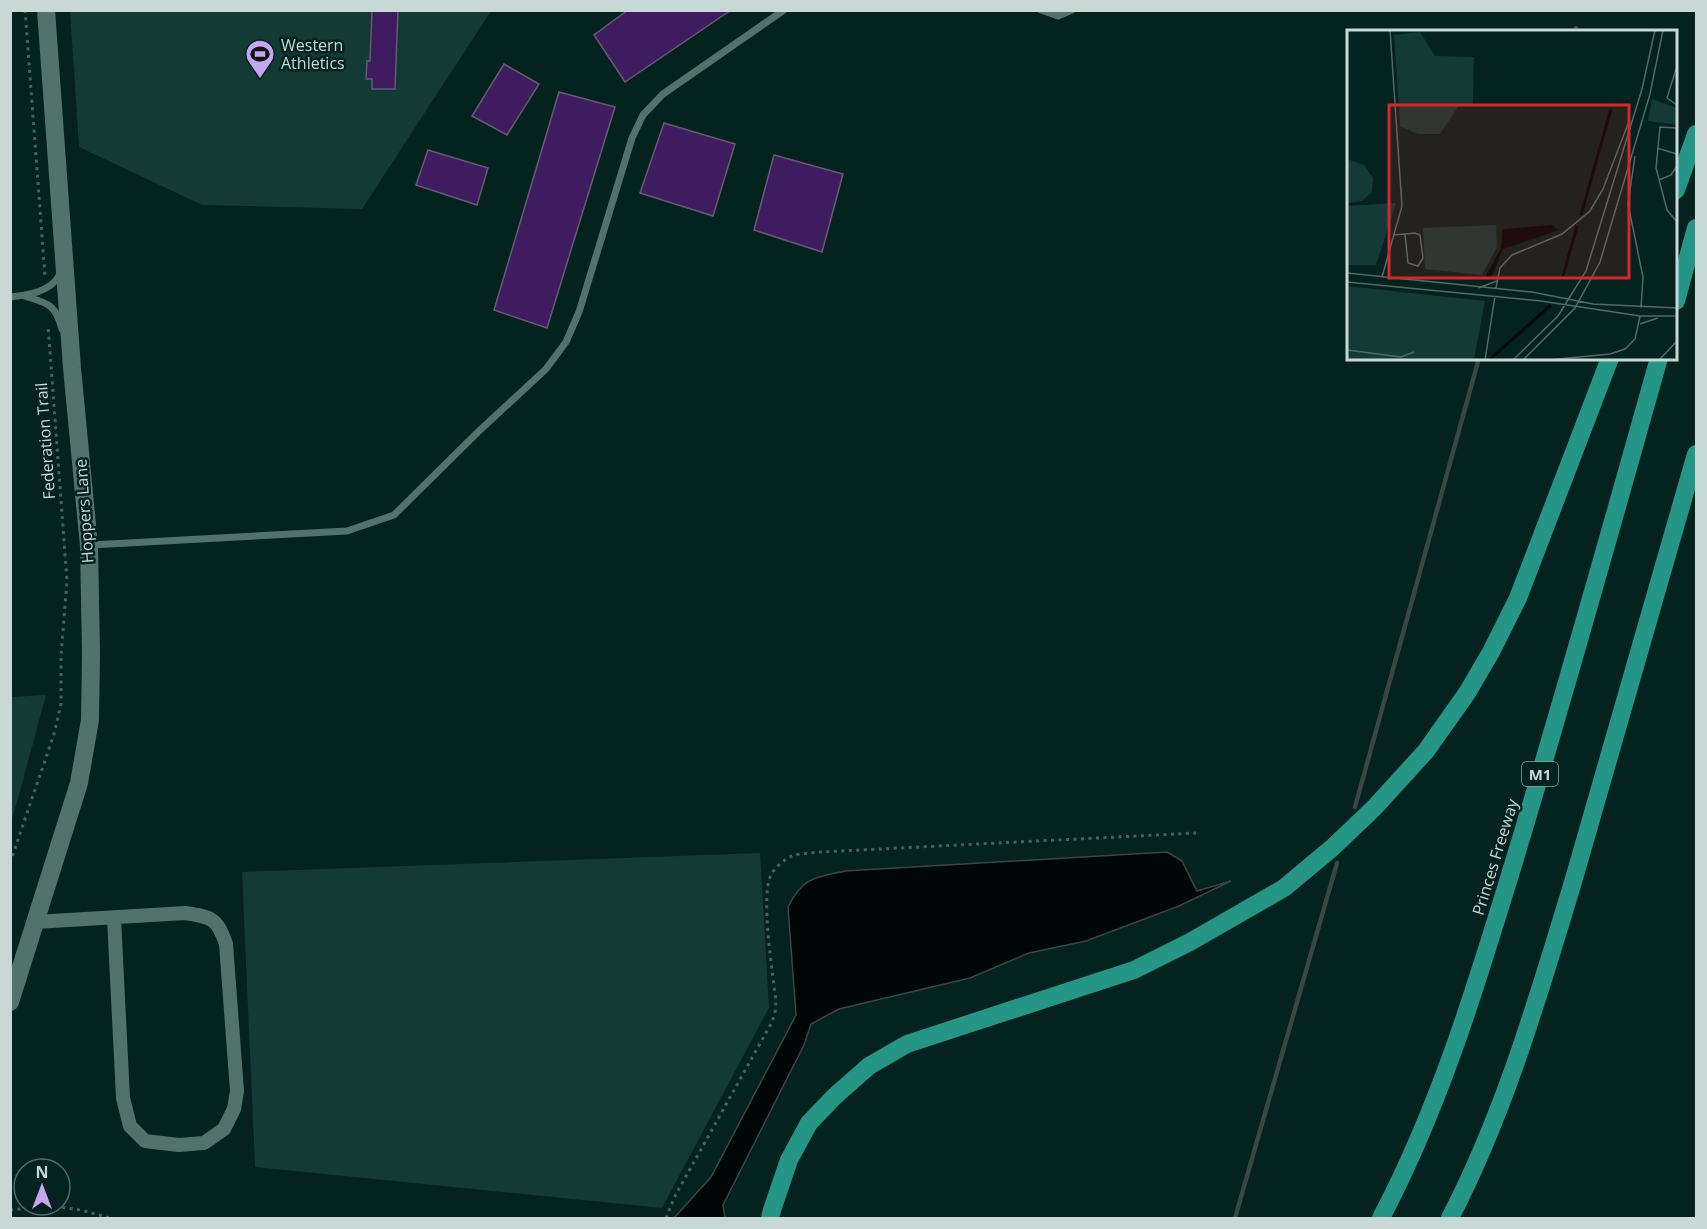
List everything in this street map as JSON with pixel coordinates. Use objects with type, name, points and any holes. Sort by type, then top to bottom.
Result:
[{"type":"highway","points":[[1677,187],[1696,134]]},
{"type":"highway","points":[[1677,297],[1696,228]]},
{"type":"highway","points":[[770,1218],[789,1160],[809,1123],[869,1066],[907,1044],[1134,970],[1190,942],[1284,888],[1332,848],[1374,808],[1426,751],[1467,693],[1491,652],[1518,598],[1609,360]]},
{"type":"highway","name":"Princes Freeway","points":[[1381,1218],[1400,1183],[1440,1090],[1466,1016],[1528,814],[1658,360]]},
{"type":"highway","points":[[1450,1218],[1496,1119],[1531,1022],[1696,454]]},
{"type":"street","name":"Hoppers Lane","points":[[10,1002],[79,783],[90,720],[89,546],[72,368],[46,10]]},
{"type":"street","points":[[35,922],[185,913],[206,916],[220,926],[226,944],[237,1091],[234,1109],[224,1129],[204,1143],[179,1145],[145,1141],[130,1126],[123,1098],[114,918]]},
{"type":"lane","points":[[89,546],[347,531],[393,514],[546,369],[566,342],[579,312],[632,138],[643,115],[663,94],[784,10]]},
{"type":"lane","points":[[1041,10],[1058,16],[1072,10]]},
{"type":"lane","points":[[10,297],[24,296],[46,289],[56,281],[65,266]]},
{"type":"lane","points":[[24,296],[47,304],[54,309],[72,368]]},
{"type":"path","points":[[25,10],[46,289]]},
{"type":"path","name":"Federation Trail","points":[[10,863],[54,734],[61,704],[61,656],[67,581],[47,304]]},
{"type":"path","points":[[666,1218],[675,1196],[775,1013],[776,1001],[767,909],[771,874],[780,864],[793,856],[820,852],[1196,833]]},
{"type":"path","points":[[10,1210],[52,1206],[81,1210],[110,1218]]},
{"type":"green space","name":"Western Athletics","points":[[70,11],[491,11],[362,209],[202,205],[79,147]]},
{"type":"green space","points":[[46,695],[19,795],[11,822],[11,697]]},
{"type":"green space","points":[[760,853],[769,1008],[662,1208],[255,1167],[242,872]]},
{"type":"shaded area","points":[[1167,852],[1182,861],[1197,891],[1231,881],[1179,906],[1086,941],[1029,953],[970,978],[839,1009],[811,1024],[804,1045],[723,1205],[725,1218],[674,1218],[711,1177],[796,1015],[788,907],[804,884],[810,880],[845,871]]},
{"type":"building","points":[[372,10],[398,10],[395,89],[372,89],[372,79],[366,79],[367,61],[370,61]]},
{"type":"building","points":[[628,10],[731,10],[625,82],[594,35]]},
{"type":"building","points":[[504,64],[539,84],[507,135],[472,116]]},
{"type":"building","points":[[559,92],[615,107],[547,328],[494,310]]},
{"type":"building","points":[[664,123],[735,144],[713,216],[640,193]]},
{"type":"building","points":[[428,150],[488,168],[477,205],[416,185]]},
{"type":"building","points":[[774,155],[843,174],[822,252],[754,230]]},
{"type":"waterway","points":[[1355,807],[1478,360]]},
{"type":"waterway","points":[[1235,1218],[1337,863]]},
{"type":"place","name":"Western Athletics","points":[[260,80]]}]
